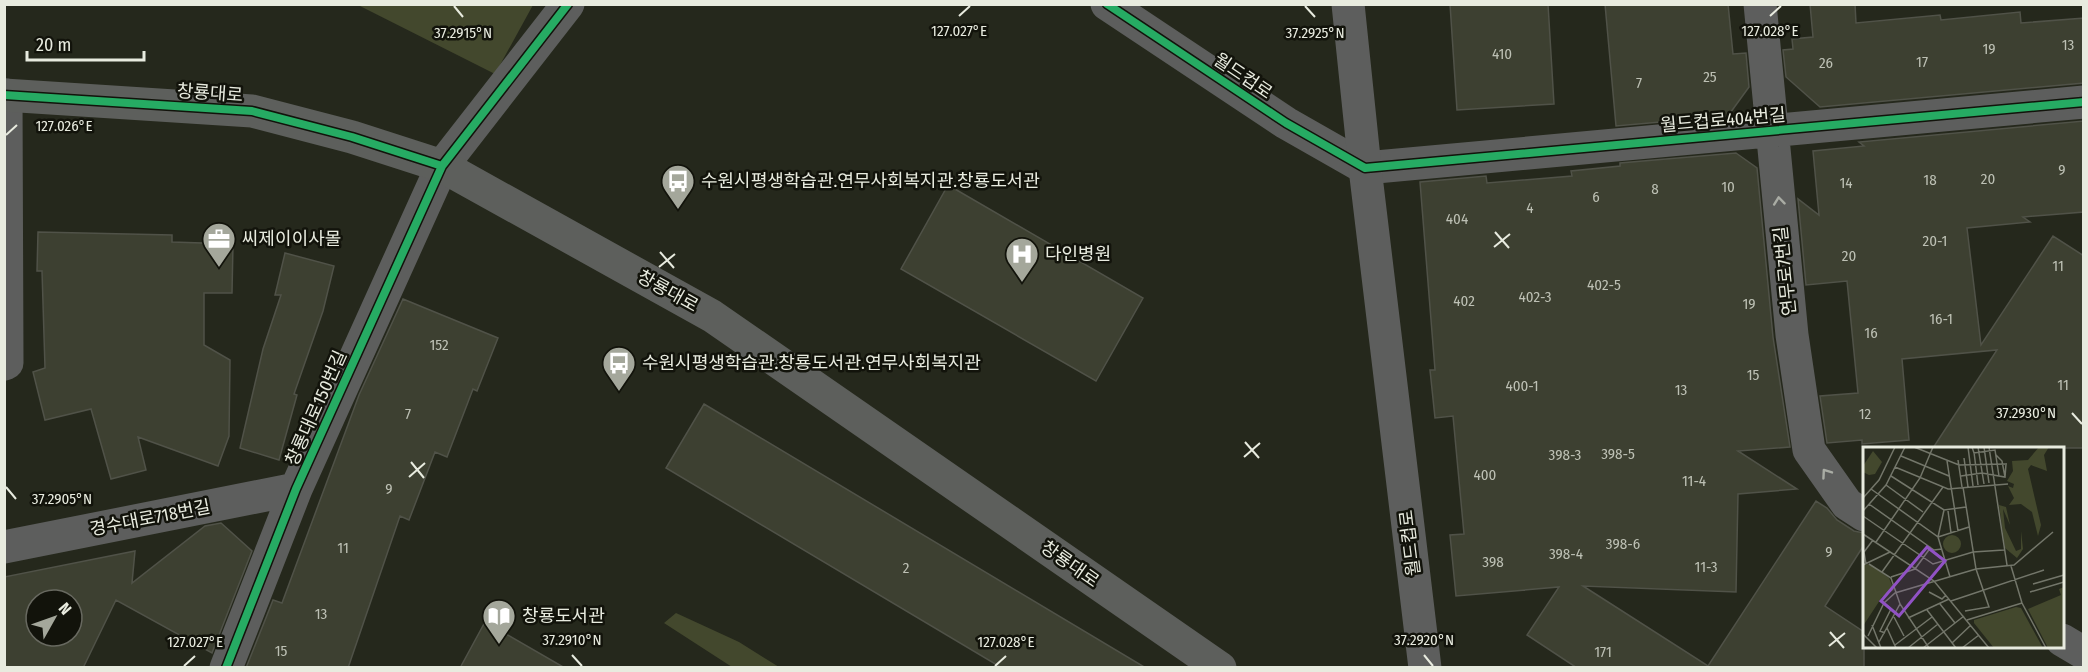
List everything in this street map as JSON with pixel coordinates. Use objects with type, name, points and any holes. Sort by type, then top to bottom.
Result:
[{"type":"main road","name":"창룡대로","points":[[5,95],[252,111],[352,137],[442,166],[712,316],[1220,668]]},
{"type":"street","name":"창룡대로150번길","points":[[226,668],[296,489],[442,166],[568,4]]},
{"type":"street","name":"월드컵로","points":[[1107,4],[1286,123],[1365,168]]},
{"type":"street","name":"월드컵로","points":[[1348,4],[1365,168],[1425,668]]},
{"type":"street","name":"연무로7번길","points":[[1760,4],[1792,335],[1809,450],[1847,504],[1863,514]]},
{"type":"street","points":[[4,364],[5,95]]},
{"type":"street","name":"월드컵로404번길","points":[[1365,168],[2084,102]]},
{"type":"street","name":"경수대로718번길","points":[[4,547],[296,489]]},
{"type":"street","points":[[2064,641],[2084,653]]},
{"type":"green space","points":[[358,5],[533,5],[495,74]]},
{"type":"green space","points":[[676,613],[739,642],[779,667],[732,667],[664,623]]},
{"type":"building","points":[[1450,4],[1548,4],[1554,104],[1457,110]]},
{"type":"building","points":[[1605,4],[1728,4],[1733,54],[1746,53],[1749,87],[1728,116],[1616,126]]},
{"type":"building","points":[[1810,4],[1855,4],[1856,23],[1940,15],[1941,20],[2020,12],[2021,23],[2084,18],[2084,83],[1820,107],[1786,77],[1783,50],[1793,49],[1792,39],[1813,37]]},
{"type":"building","points":[[2084,121],[2084,212],[2023,217],[2030,222],[1967,228],[1981,345],[2053,236],[2084,256],[2084,448],[1934,447],[1997,350],[1902,359],[1909,440],[1862,444],[1862,440],[1827,443],[1820,396],[1858,393],[1847,281],[1806,285],[1798,199],[1819,215],[1813,151],[1864,146],[1859,142]]},
{"type":"building","points":[[1736,153],[1757,168],[1773,337],[1790,447],[1738,451],[1797,489],[1738,494],[1736,592],[1583,586],[1708,666],[1816,501],[1827,508],[1837,520],[1854,531],[1863,533],[1863,547],[1825,606],[1863,631],[1864,668],[1577,668],[1527,635],[1559,587],[1456,596],[1450,535],[1464,534],[1453,416],[1435,418],[1430,370],[1435,370],[1420,182],[1486,176],[1487,183],[1572,176],[1571,171],[1620,166],[1620,163]]},
{"type":"building","name":"다인병원","points":[[948,185],[1143,298],[1096,381],[901,269]]},
{"type":"building","points":[[38,232],[172,235],[172,242],[233,244],[232,293],[204,293],[204,345],[230,360],[229,436],[218,466],[138,437],[146,470],[111,479],[91,409],[45,420],[33,372],[45,368],[42,271],[37,271]]},
{"type":"building","points":[[285,253],[334,266],[323,311],[294,394],[297,395],[279,460],[240,448],[263,349],[281,295],[275,295]]},
{"type":"building","points":[[403,299],[498,338],[477,391],[473,389],[447,457],[435,452],[409,520],[400,516],[348,668],[246,668],[273,600],[282,603],[359,395]]},
{"type":"building","points":[[704,404],[1146,668],[1002,668],[666,468]]},
{"type":"building","points":[[221,523],[252,551],[212,653],[116,600],[83,668],[4,668],[4,577],[135,551],[132,583],[205,526]]},
{"type":"building","name":"창룡도서관","points":[[485,622],[565,668],[460,668]]},
{"type":"cycle path","points":[[226,668],[296,489],[442,166],[568,4]]},
{"type":"cycle path","points":[[1107,4],[1286,123],[1365,168],[2084,102]]},
{"type":"cycle path","points":[[4,95],[252,111],[352,137],[442,166]]},
{"type":"place","name":"수원시평생학습관.연무사회복지관.창룡도서관","points":[[678,210]]},
{"type":"place","name":"씨제이이사몰","points":[[219,268]]},
{"type":"place","name":"다인병원","points":[[1022,283]]},
{"type":"place","name":"수원시평생학습관.창룡도서관.연무사회복지관","points":[[619,392]]},
{"type":"place","name":"창룡도서관","points":[[499,645]]}]
